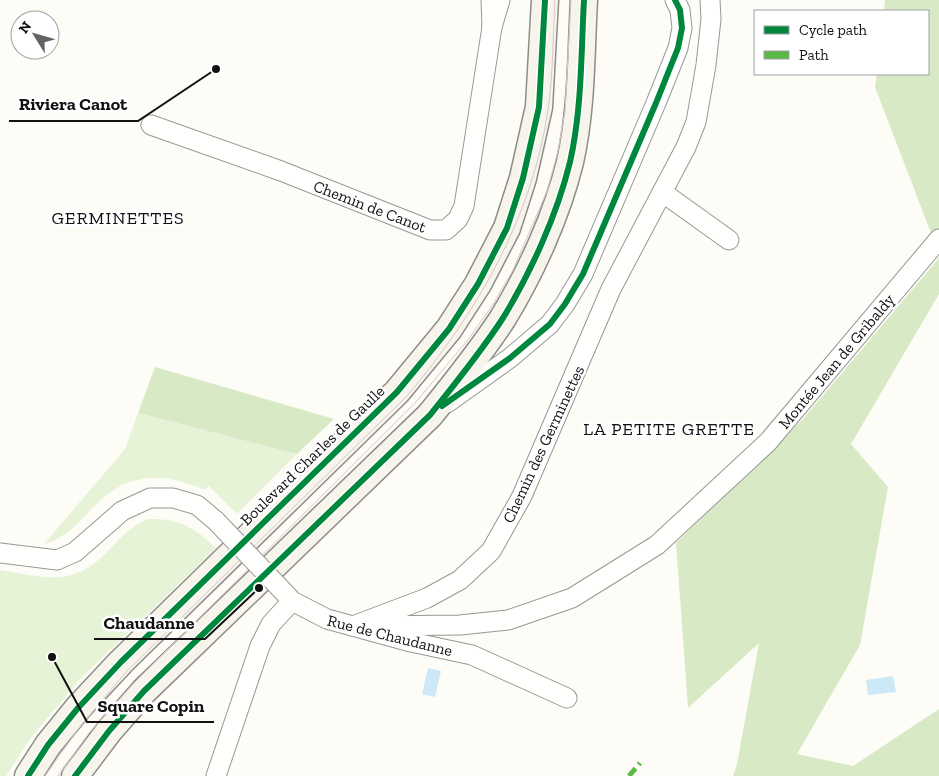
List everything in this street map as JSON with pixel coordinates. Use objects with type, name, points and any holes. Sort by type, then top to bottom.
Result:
[{"type":"main road","name":"Boulevard Charles de Gaulle","points":[[28,776],[48,745],[78,708],[121,662],[397,392],[449,328],[478,284],[507,228],[523,178],[539,107],[545,0]]},
{"type":"main road","points":[[75,776],[109,731],[144,691],[430,415],[468,368],[503,318],[536,256],[554,211],[570,162],[578,113],[584,0]]},
{"type":"street","name":"Chemin de Canot","points":[[491,0],[492,27]]},
{"type":"street","name":"Chemin de Canot","points":[[151,125],[281,171],[430,230],[446,230],[458,219],[464,206],[492,27],[500,0]]},
{"type":"street","points":[[430,415],[510,358],[550,324],[565,304],[582,274],[678,48],[682,28],[680,10],[675,0]]},
{"type":"street","name":"Chemin des Germinettes","points":[[353,626],[427,598],[460,580],[491,551],[522,496],[612,289],[686,147],[696,122],[710,28],[710,0]]},
{"type":"street","points":[[662,192],[729,240]]},
{"type":"street","name":"Montée Jean de Gribaldy","points":[[353,626],[460,625],[508,620],[572,598],[657,545],[768,442],[939,239]]},
{"type":"street","name":"Rue de Chaudanne","points":[[0,553],[57,560],[75,552],[122,511],[150,498],[173,498],[197,505],[216,521],[292,602],[327,619],[411,642],[472,655],[567,698]]},
{"type":"street","points":[[216,776],[260,646],[271,624],[292,602]]},
{"type":"green space","points":[[885,0],[939,0],[939,254],[875,87],[877,75],[929,75],[929,10],[884,10]]},
{"type":"green space","points":[[939,258],[939,294],[851,444],[888,487],[860,645],[797,754],[853,766],[939,709],[939,776],[733,776],[737,764],[759,643],[688,708],[676,543],[803,419]]},
{"type":"green space","points":[[155,367],[334,419],[297,454],[138,413]]},
{"type":"green space","points":[[138,413],[297,454],[237,514],[209,486],[204,490],[169,479],[146,479],[134,481],[112,491],[64,535],[43,545],[125,449]]},
{"type":"green space","points":[[148,519],[169,520],[185,525],[200,534],[216,548],[81,678],[30,739],[6,776],[0,776],[0,570],[44,577],[69,576],[93,564],[120,538]]},
{"type":"water","points":[[428,668],[441,671],[435,697],[422,694]]},
{"type":"water","points":[[893,676],[896,692],[868,695],[866,680]]},
{"type":"tram line","points":[[45,776],[79,728],[126,672],[407,396],[456,331],[478,298],[515,226],[529,189],[540,150],[550,97],[555,0]]},
{"type":"tram line","points":[[58,776],[89,733],[135,682],[415,403],[467,341],[492,306],[513,270],[547,191],[558,151],[565,111],[571,0]]},
{"type":"marked path","points":[[629,776],[640,763]]},
{"type":"cycle path","points":[[28,776],[48,745],[78,708],[121,662],[397,392],[449,329],[478,284],[507,228],[523,178],[539,107],[545,0]]},
{"type":"cycle path","points":[[75,776],[109,731],[144,691],[430,415],[503,318],[542,243],[565,182],[577,122],[584,0]]},
{"type":"cycle path","points":[[442,406],[510,358],[550,324],[565,304],[583,274],[678,48],[682,28],[680,10],[675,0]]},
{"type":"place","name":"Riviera Canot","points":[[216,69]]},
{"type":"place","name":"Chaudanne","points":[[259,588]]},
{"type":"place","name":"Square Copin","points":[[52,657]]},
{"type":"district","name":"GERMINETTES","points":[[118,218]]},
{"type":"district","name":"LA PETITE GRETTE","points":[[669,429]]}]
